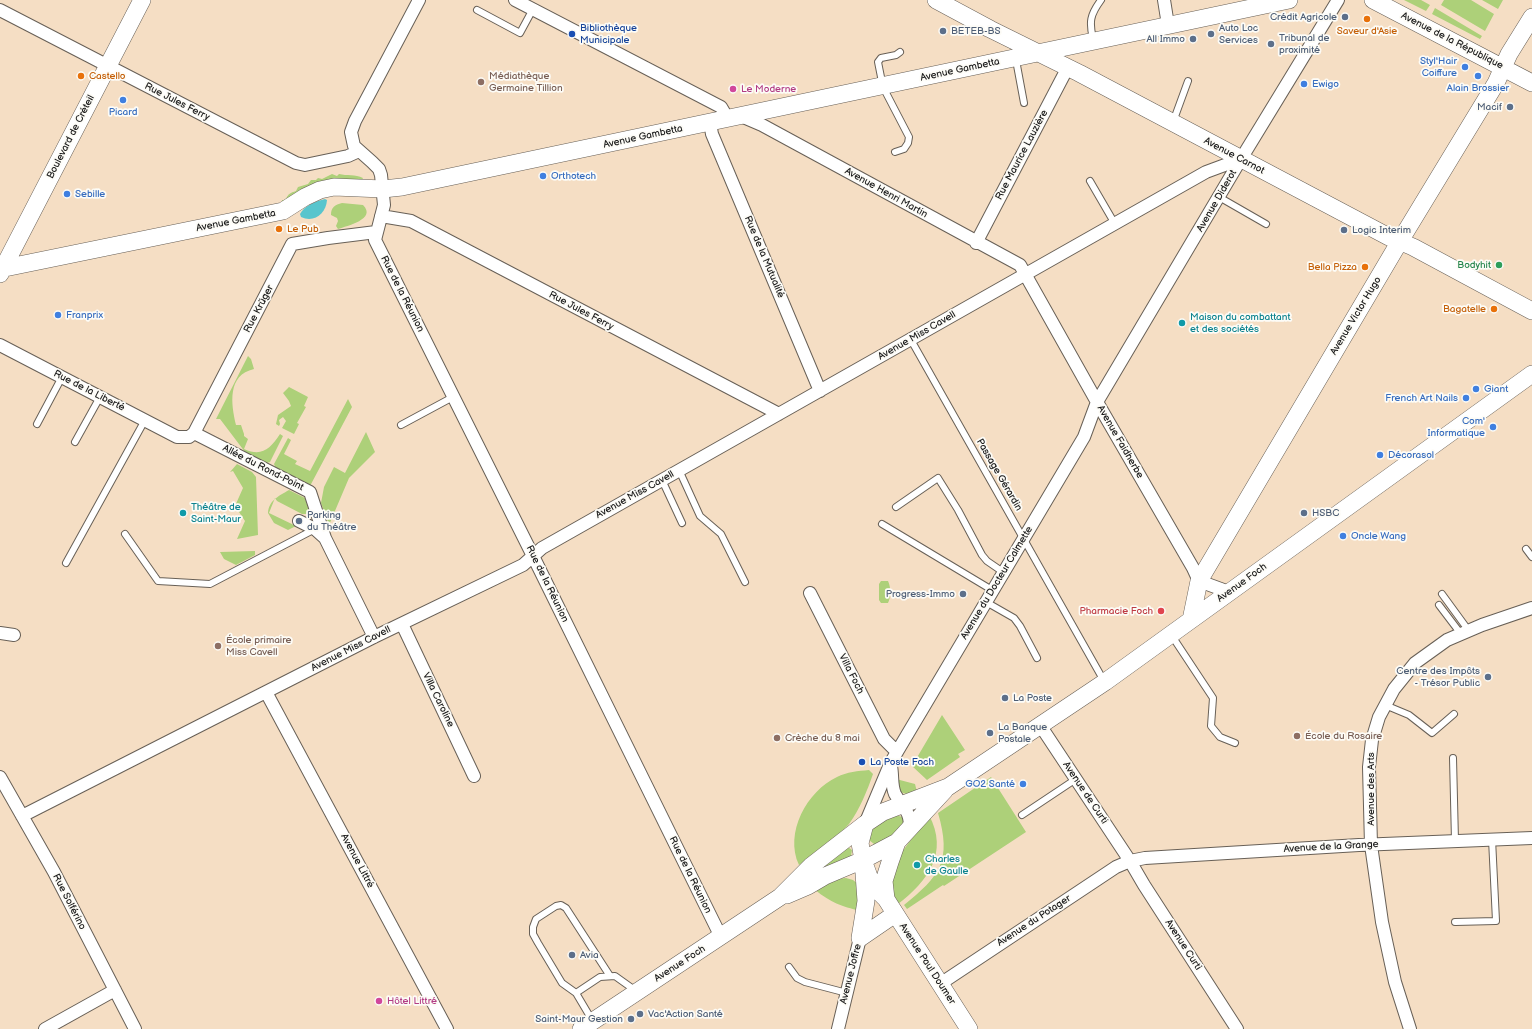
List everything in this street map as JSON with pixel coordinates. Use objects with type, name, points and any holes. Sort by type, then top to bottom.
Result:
[{"type":"street","name":"Boulevard de Créteil","points":[[1,270],[142,0]]},
{"type":"street","points":[[376,232],[384,205],[381,175],[379,169],[354,146],[351,132],[355,121],[419,0]]},
{"type":"street","name":"Avenue Henri Martin","points":[[515,0],[721,107],[735,118],[762,125],[1020,265],[1026,275]]},
{"type":"street","name":"Avenue Carnot","points":[[936,0],[1039,54],[1068,67],[1532,311]]},
{"type":"street","points":[[1164,0],[1168,25]]},
{"type":"street","name":"Avenue Gambetta","points":[[1,270],[283,211],[305,197],[320,190],[334,187],[383,189],[402,187],[1039,54],[1289,0]]},
{"type":"street","name":"Avenue Diderot","points":[[1097,402],[1241,159],[1338,0]]},
{"type":"street","name":"Avenue de la République","points":[[1373,0],[1532,83]]},
{"type":"street","name":"Rue Jules Ferry","points":[[0,10],[296,163],[305,165],[348,156],[359,151]]},
{"type":"street","name":"Avenue Victor Hugo","points":[[1191,620],[1199,581],[1400,241],[1496,83],[1509,54],[1532,17]]},
{"type":"street","name":"Rue Maurice Lauzière","points":[[976,242],[1068,67]]},
{"type":"street","name":"Rue de la Mutualité","points":[[710,123],[712,134],[820,391]]},
{"type":"street","name":"Avenue Miss Cavell","points":[[22,816],[374,637],[523,565],[542,548],[1206,172],[1241,159]]},
{"type":"street","name":"Rue Jules Ferry","points":[[381,216],[411,221],[779,414]]},
{"type":"street","name":"Rue de la Réunion","points":[[376,232],[375,240],[721,937]]},
{"type":"street","name":"Rue Krüger","points":[[194,433],[292,244],[376,232]]},
{"type":"street","name":"Avenue Faidherbe","points":[[1026,275],[1199,581]]},
{"type":"street","name":"Rue de la Liberté","points":[[0,345],[177,437],[189,437],[194,433]]},
{"type":"street","name":"Avenue Foch","points":[[587,1025],[780,897],[811,866],[865,824],[883,812],[948,787],[1105,682],[1532,374]]},
{"type":"street","name":"Avenue du Docteur Calmette","points":[[865,824],[894,757],[1084,437],[1097,402]]},
{"type":"street","name":"Allée du Rond-Point","points":[[194,433],[310,492],[325,538],[374,637]]},
{"type":"street","name":"Allée du Rond-Point","points":[[299,521],[315,529],[325,538]]},
{"type":"street","points":[[1199,581],[1229,592]]},
{"type":"street","name":"Villa Foch","points":[[810,593],[894,757]]},
{"type":"street","name":"Avenue des Arts","points":[[1410,1029],[1395,982],[1382,922],[1371,845],[1369,767],[1372,740],[1379,717],[1394,689],[1416,663],[1447,640],[1532,608]]},
{"type":"street","name":"Villa Caroline","points":[[402,624],[474,776]]},
{"type":"street","points":[[0,634],[14,635]]},
{"type":"street","name":"Avenue Littré","points":[[266,692],[447,1029]]},
{"type":"street","name":"Avenue de Curti","points":[[1040,725],[1130,861]]},
{"type":"street","points":[[894,757],[892,784],[895,794],[909,814],[910,828]]},
{"type":"street","name":"Rue Solférino","points":[[1,780],[54,872],[135,1029]]},
{"type":"street","name":"Avenue Foch","points":[[780,897],[808,886],[825,876],[863,860],[898,842],[948,787]]},
{"type":"street","points":[[860,938],[866,901],[863,860],[860,843],[865,824]]},
{"type":"street","name":"Avenue de la Grange","points":[[1130,861],[1145,858],[1371,845],[1532,838]]},
{"type":"street","points":[[886,899],[884,880],[898,842]]},
{"type":"street","points":[[863,860],[872,885],[886,899]]},
{"type":"street","name":"Avenue du Potager","points":[[940,984],[1116,867],[1130,861]]},
{"type":"street","name":"Avenue Curti","points":[[1130,861],[1237,1029]]},
{"type":"street","name":"Avenue Paul Doumer","points":[[886,899],[969,1029]]},
{"type":"street","name":"Avenue Joffre","points":[[838,1029],[860,938],[895,914]]},
{"type":"street","points":[[45,1029],[115,990]]},
{"type":"lane","points":[[1093,42],[1090,27],[1093,11],[1101,0]]},
{"type":"lane","points":[[477,10],[520,33],[533,9]]},
{"type":"lane","points":[[895,152],[904,149],[908,143],[909,137],[883,86],[878,62],[881,58],[896,55],[900,52]]},
{"type":"lane","points":[[1016,58],[1024,103]]},
{"type":"lane","points":[[1172,123],[1188,81]]},
{"type":"lane","points":[[1090,181],[1115,224]]},
{"type":"lane","points":[[1219,197],[1266,224]]},
{"type":"lane","name":"Passage Gérardin","points":[[911,340],[1105,682]]},
{"type":"lane","points":[[37,424],[62,377]]},
{"type":"lane","points":[[75,442],[100,397]]},
{"type":"lane","points":[[401,425],[453,397]]},
{"type":"lane","points":[[66,563],[145,420]]},
{"type":"lane","points":[[679,470],[700,516],[721,534],[745,582]]},
{"type":"lane","points":[[896,507],[938,478],[958,510],[982,556],[1003,572]]},
{"type":"lane","points":[[662,480],[682,523]]},
{"type":"lane","points":[[882,524],[992,590]]},
{"type":"lane","points":[[124,534],[158,581],[210,584],[315,529]]},
{"type":"lane","points":[[1526,549],[1532,557]]},
{"type":"lane","points":[[1442,594],[1465,633]]},
{"type":"lane","points":[[986,602],[1014,618],[1020,626],[1037,658]]},
{"type":"lane","points":[[1439,605],[1465,633]]},
{"type":"lane","points":[[1171,635],[1213,698],[1211,726],[1220,738],[1235,743]]},
{"type":"lane","points":[[1385,705],[1409,715],[1432,733],[1454,714]]},
{"type":"lane","points":[[1453,758],[1455,841]]},
{"type":"lane","points":[[1022,815],[1076,779]]},
{"type":"lane","points":[[1455,922],[1496,921],[1492,839]]},
{"type":"lane","points":[[587,1025],[576,993],[562,983],[533,934],[533,927],[536,920],[556,906],[561,905],[566,908],[610,976]]},
{"type":"lane","points":[[789,966],[798,978],[805,982],[847,992]]},
{"type":"lane","points":[[576,993],[600,977],[610,976],[615,976],[638,992]]},
{"type":"green space","points":[[1404,0],[1421,0],[1430,5],[1426,11]]},
{"type":"green space","points":[[1444,0],[1471,0],[1494,14],[1485,31],[1441,5]]},
{"type":"green space","points":[[1482,0],[1503,0],[1498,9]]},
{"type":"green space","points":[[1435,8],[1482,36],[1480,39],[1432,14]]},
{"type":"green space","points":[[332,174],[337,176],[339,174],[363,178],[362,180],[282,202],[282,200],[285,200],[290,194],[296,191],[298,187],[308,184],[311,180],[316,180],[318,178],[322,179]]},
{"type":"green space","points":[[342,203],[363,205],[366,210],[364,218],[354,224],[338,229],[336,226],[338,221],[337,218],[331,215],[331,212],[334,207]]},
{"type":"green space","points":[[248,356],[251,359],[254,369],[245,372],[239,377],[235,384],[232,400],[234,417],[236,425],[241,425],[244,436],[248,439],[244,449],[261,452],[273,444],[280,434],[283,436],[270,462],[267,463],[245,452],[220,419],[216,419]]},
{"type":"green space","points":[[289,387],[308,397],[304,406],[306,407],[297,423],[299,424],[294,434],[282,428],[286,421],[283,417],[279,420],[279,426],[276,424],[278,415],[291,406],[283,393]]},
{"type":"green space","points":[[348,399],[352,407],[310,486],[276,469],[274,464],[288,438],[291,440],[284,454],[297,461],[295,464],[310,471]]},
{"type":"green space","points":[[366,432],[375,452],[349,478],[329,525],[321,503],[324,487],[334,467],[345,473]]},
{"type":"green space","points":[[237,464],[252,472],[256,477],[258,535],[237,539],[245,521],[235,506],[243,488],[233,471],[230,472]]},
{"type":"green space","points":[[289,490],[305,498],[310,514],[302,514],[275,499]]},
{"type":"green space","points":[[274,500],[269,513],[296,526],[288,530],[274,523],[268,513],[270,505]]},
{"type":"green space","points":[[255,551],[255,555],[236,565],[224,559],[220,552]]},
{"type":"green space","points":[[881,581],[888,581],[889,583],[890,595],[888,603],[881,603],[879,600],[879,584]]},
{"type":"green space","points":[[942,715],[965,750],[958,754],[960,757],[927,780],[912,766]]},
{"type":"green space","points":[[869,770],[873,774],[871,780],[860,806],[849,824],[832,840],[799,865],[795,853],[794,840],[797,827],[801,814],[816,792],[826,783],[841,775]]},
{"type":"green space","points":[[991,777],[1026,832],[907,909],[904,905],[926,885],[940,866],[944,844],[938,813]]},
{"type":"green space","points":[[896,779],[915,784],[917,792],[908,794],[902,793]]},
{"type":"green space","points":[[896,815],[902,817],[904,820],[903,829],[877,844],[874,844],[869,840],[871,830],[874,826]]},
{"type":"green space","points":[[929,815],[935,829],[937,842],[936,854],[926,876],[909,895],[898,904],[890,889],[899,856]]},
{"type":"green space","points":[[848,847],[852,850],[851,856],[809,879]]},
{"type":"green space","points":[[846,878],[853,880],[858,884],[861,911],[836,904],[815,890],[835,879]]},
{"type":"water","points":[[325,199],[327,200],[326,205],[322,213],[318,216],[310,219],[301,217],[300,214],[307,206]]},
{"type":"place","name":"Crédit Agricole","points":[[1345,17]]},
{"type":"place","name":"Saveur d'Asie","points":[[1367,19]]},
{"type":"place","name":"BETEB-BS","points":[[943,31]]},
{"type":"place","name":"Bibliothèque Municipale","points":[[572,34]]},
{"type":"place","name":"Auto Loc Services","points":[[1211,34]]},
{"type":"place","name":"All Immo","points":[[1193,39]]},
{"type":"place","name":"Tribunal de proximité","points":[[1271,44]]},
{"type":"place","name":"Styl'Hair Coiffure","points":[[1465,67]]},
{"type":"place","name":"Castello","points":[[81,76]]},
{"type":"place","name":"Alain Brossier","points":[[1478,76]]},
{"type":"place","name":"Médiathèque Germaine Tillion","points":[[481,82]]},
{"type":"place","name":"Ewigo","points":[[1304,84]]},
{"type":"place","name":"Le Moderne","points":[[733,89]]},
{"type":"place","name":"Picard","points":[[123,100]]},
{"type":"place","name":"Macif","points":[[1510,107]]},
{"type":"place","name":"Orthotech","points":[[543,176]]},
{"type":"place","name":"Sebille","points":[[67,194]]},
{"type":"place","name":"Le Pub","points":[[279,229]]},
{"type":"place","name":"Logic Interim","points":[[1344,230]]},
{"type":"place","name":"Bodyhit","points":[[1499,265]]},
{"type":"place","name":"Bella Pizza","points":[[1365,267]]},
{"type":"place","name":"Bagatelle","points":[[1494,309]]},
{"type":"place","name":"Franprix","points":[[58,315]]},
{"type":"place","name":"Maison du combattant et des sociétés","points":[[1182,323]]},
{"type":"place","name":"Giant","points":[[1476,389]]},
{"type":"place","name":"French Art Nails","points":[[1466,398]]},
{"type":"place","name":"Com' Informatique","points":[[1493,427]]},
{"type":"place","name":"Décorasol","points":[[1380,455]]},
{"type":"place","name":"Théâtre de Saint-Maur","points":[[183,513]]},
{"type":"place","name":"HSBC","points":[[1304,513]]},
{"type":"place","name":"Parking du Théâtre","points":[[299,521]]},
{"type":"place","name":"Oncle Wang","points":[[1343,536]]},
{"type":"place","name":"Progress-Immo","points":[[963,594]]},
{"type":"place","name":"Pharmacie Foch","points":[[1161,611]]},
{"type":"place","name":"École primaire Miss Cavell","points":[[218,646]]},
{"type":"place","name":"Centre des Impôts - Trésor Public","points":[[1488,677]]},
{"type":"place","name":"La Poste","points":[[1005,698]]},
{"type":"place","name":"La Banque Postale","points":[[990,733]]},
{"type":"place","name":"École du Rosaire","points":[[1297,736]]},
{"type":"place","name":"Crèche du 8 mai","points":[[777,738]]},
{"type":"place","name":"La Poste Foch","points":[[862,762]]},
{"type":"place","name":"GO2 Santé","points":[[1023,784]]},
{"type":"place","name":"Charles de Gaulle","points":[[917,865]]},
{"type":"place","name":"Avia","points":[[572,955]]},
{"type":"place","name":"Hôtel Littré","points":[[379,1001]]},
{"type":"place","name":"Vac'Action Santé","points":[[640,1014]]},
{"type":"place","name":"Saint-Maur Gestion","points":[[631,1019]]}]
